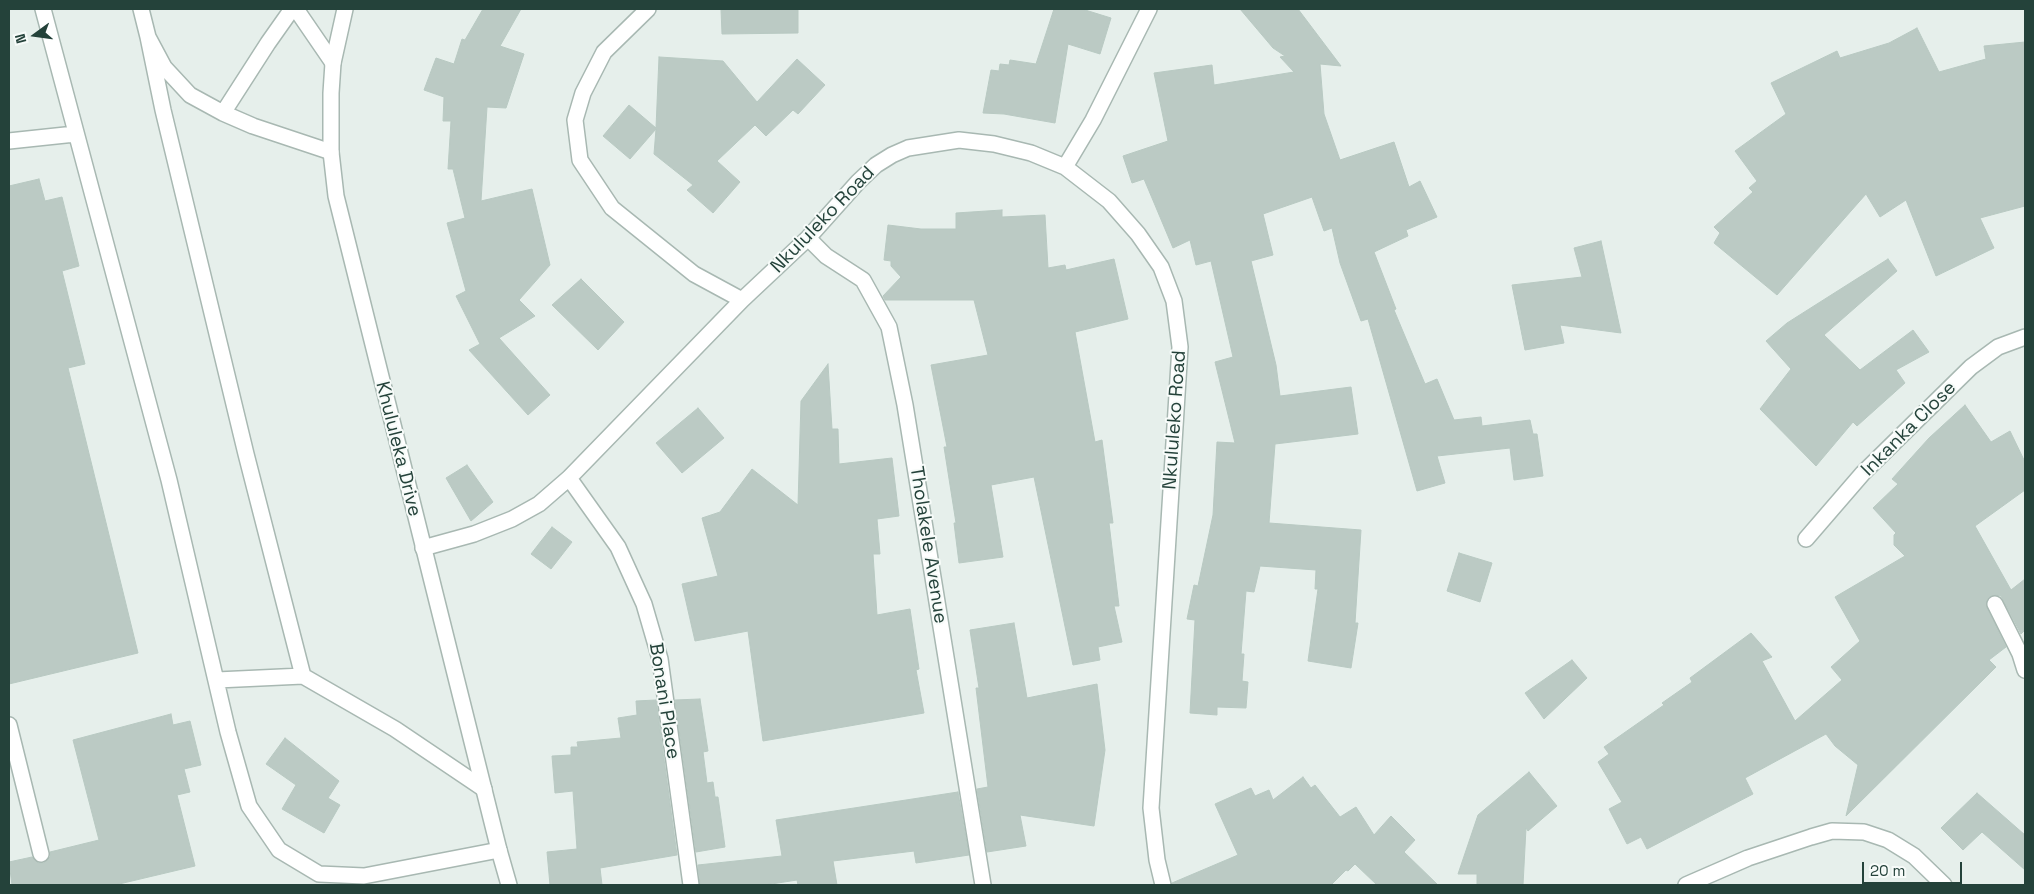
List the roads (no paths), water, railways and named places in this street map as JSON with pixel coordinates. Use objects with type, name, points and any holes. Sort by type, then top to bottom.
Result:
[{"type":"street","points":[[42,9],[169,480],[228,732],[249,806],[279,850],[319,874],[364,876],[499,850]]},
{"type":"street","points":[[141,9],[163,110],[243,444],[303,676]]},
{"type":"street","points":[[223,113],[292,9]]},
{"type":"street","points":[[296,9],[333,63]]},
{"type":"street","name":"Khululeka Drive","points":[[345,9],[333,63],[330,92],[331,152],[336,196],[509,885]]},
{"type":"street","points":[[648,9],[604,52],[583,93],[575,120],[580,160],[612,208],[694,274],[742,300]]},
{"type":"street","points":[[1065,167],[1097,112],[1149,9]]},
{"type":"street","points":[[148,36],[164,67],[190,95],[223,113],[253,126],[331,152]]},
{"type":"street","points":[[9,141],[76,134]]},
{"type":"street","name":"Nkululeko Road","points":[[423,548],[474,534],[512,519],[538,504],[569,478],[742,300],[808,238],[858,182],[876,165],[908,148],[959,140],[994,144],[1031,153],[1065,167],[1109,200],[1138,234],[1161,267],[1174,301],[1180,347],[1151,808],[1157,860],[1163,885]]},
{"type":"street","name":"Tholakele Avenue","points":[[808,238],[826,256],[863,280],[889,327],[905,405],[983,885]]},
{"type":"street","name":"Inkanka Close","points":[[1806,539],[1863,473],[1972,367],[1998,347],[2025,337]]},
{"type":"street","name":"Bonani Place","points":[[569,478],[618,547],[644,604],[660,659],[691,885]]},
{"type":"street","points":[[1994,604],[2020,654],[2025,670]]},
{"type":"street","points":[[217,680],[303,676],[394,729],[484,789]]},
{"type":"street","points":[[9,725],[41,854]]},
{"type":"street","points":[[1686,885],[1748,858],[1832,831],[1864,832],[1888,840],[1914,856],[1944,885]]}]
